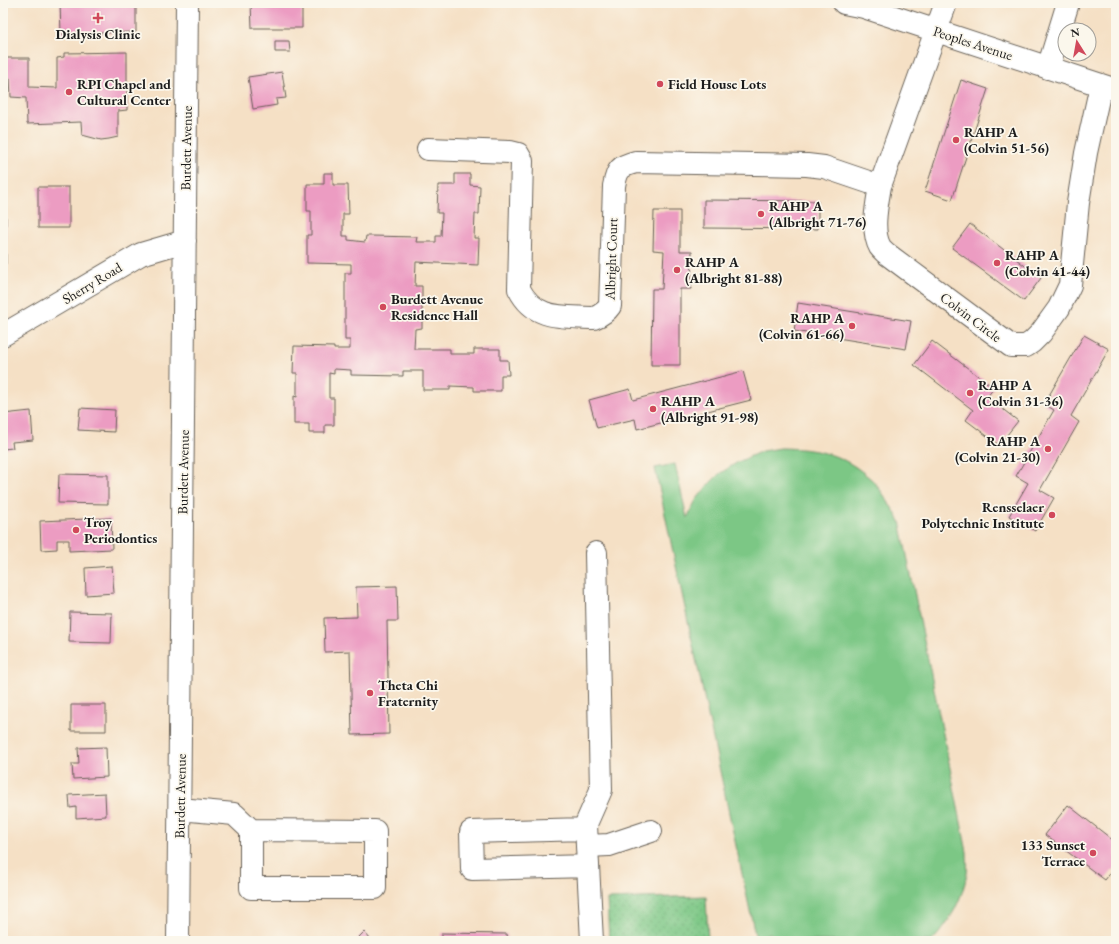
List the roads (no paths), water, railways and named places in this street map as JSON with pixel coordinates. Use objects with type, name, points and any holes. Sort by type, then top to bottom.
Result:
[{"type":"street","name":"Burdett Avenue","points":[[178,941],[187,3]]},
{"type":"street","name":"Peoples Avenue","points":[[844,3],[864,7],[889,9],[937,31],[1108,88]]},
{"type":"street","name":"Colvin Circle","points":[[946,3],[880,186],[876,218],[877,239],[881,248],[887,254],[1011,346],[1026,346],[1041,333],[1059,308],[1070,285],[1078,203],[1086,153],[1108,88]]},
{"type":"street","points":[[1048,68],[1068,3]]},
{"type":"street","name":"Albright Court","points":[[428,149],[510,152],[518,154],[522,161],[520,289],[524,297],[532,306],[549,315],[594,318],[600,316],[610,306],[614,186],[616,176],[620,168],[627,164],[636,162],[807,165],[824,167],[880,186]]},
{"type":"street","name":"Sherry Road","points":[[3,335],[141,254],[185,241]]},
{"type":"street","points":[[592,941],[586,824],[601,790],[596,553]]},
{"type":"street","points":[[180,809],[234,814],[251,830],[375,831],[375,888],[251,888],[251,830]]},
{"type":"street","points":[[587,847],[609,845],[651,831]]},
{"type":"place","name":"Dialysis Clinic","points":[[98,18]]},
{"type":"place","name":"Field House Lots","points":[[660,84]]},
{"type":"place","name":"RPI Chapel and Cultural Center","points":[[69,92]]},
{"type":"place","name":"RAHP A (Colvin 51-56)","points":[[956,140]]},
{"type":"place","name":"RAHP A (Albright 71-76)","points":[[761,214]]},
{"type":"place","name":"RAHP A (Colvin 41-44)","points":[[997,263]]},
{"type":"place","name":"RAHP A (Albright 81-88)","points":[[677,270]]},
{"type":"place","name":"Burdett Avenue Residence Hall","points":[[383,307]]},
{"type":"place","name":"RAHP A (Colvin 61-66)","points":[[852,326]]},
{"type":"place","name":"RAHP A (Colvin 31-36)","points":[[970,393]]},
{"type":"place","name":"RAHP A (Albright 91-98)","points":[[653,409]]},
{"type":"place","name":"RAHP A (Colvin 21-30)","points":[[1048,449]]},
{"type":"place","name":"Rensselaer Polytechnic Institute","points":[[1052,515]]},
{"type":"place","name":"Troy Periodontics","points":[[76,530]]},
{"type":"place","name":"Theta Chi Fraternity","points":[[370,693]]},
{"type":"place","name":"133 Sunset Terrace","points":[[1093,853]]}]
